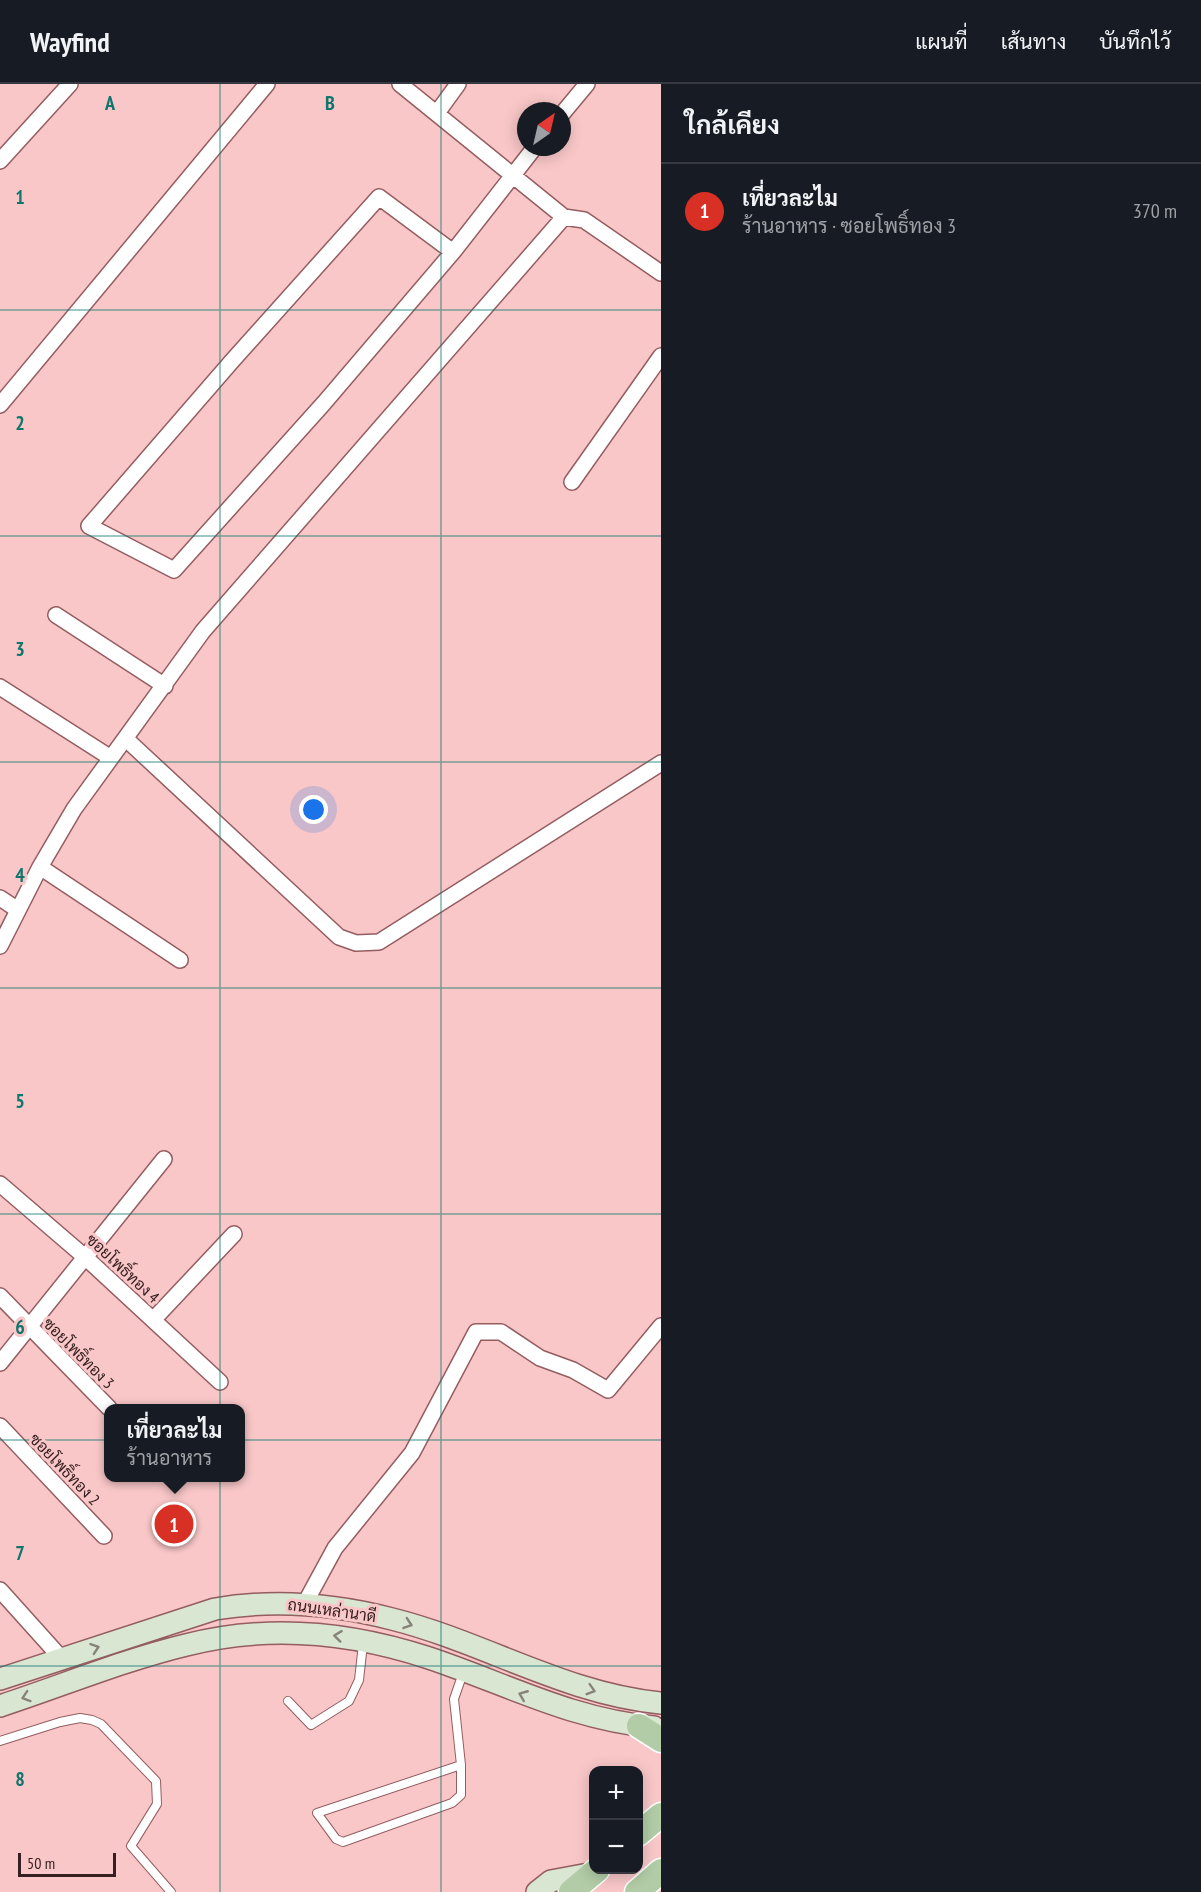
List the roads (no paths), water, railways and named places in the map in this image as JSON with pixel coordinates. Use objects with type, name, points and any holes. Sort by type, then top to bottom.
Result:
[{"type":"main road","name":"ถนนเหล่านาดี","points":[[0,1680],[215,1609],[245,1604],[304,1605],[393,1619],[548,1677],[603,1694],[661,1703]]},
{"type":"main road","name":"ถนนเหล่านาดี","points":[[0,1706],[187,1644],[294,1632],[364,1640],[430,1658],[537,1701],[605,1720],[650,1727]]},
{"type":"main road","points":[[650,1727],[661,1740]]},
{"type":"main road","points":[[643,1831],[661,1815]]},
{"type":"main road","points":[[637,1892],[661,1871]]},
{"type":"main road","points":[[537,1892],[551,1881],[589,1872]]},
{"type":"main road","points":[[571,1892],[592,1874]]},
{"type":"street","points":[[0,161],[70,84]]},
{"type":"street","points":[[0,405],[267,84]]},
{"type":"street","points":[[400,84],[564,217],[584,220],[661,273]]},
{"type":"street","points":[[437,113],[458,84]]},
{"type":"street","points":[[571,103],[586,84]]},
{"type":"street","points":[[453,252],[380,197],[232,361],[89,525],[174,570],[324,403],[453,252],[528,156]]},
{"type":"street","points":[[0,946],[40,867],[74,808],[203,632],[564,217]]},
{"type":"street","points":[[572,482],[661,356]]},
{"type":"street","points":[[56,615],[165,686]]},
{"type":"street","points":[[0,687],[111,758]]},
{"type":"street","points":[[126,739],[339,937],[356,943],[379,942],[661,763]]},
{"type":"street","points":[[40,867],[180,960]]},
{"type":"street","points":[[0,898],[18,910]]},
{"type":"street","points":[[0,1363],[164,1159]]},
{"type":"street","name":"ซอยโพธิ์ทอง 4","points":[[0,1184],[85,1257],[220,1382]]},
{"type":"street","points":[[153,1320],[234,1233]]},
{"type":"street","name":"ซอยโพธิ์ทอง 3","points":[[0,1296],[105,1404]]},
{"type":"street","points":[[304,1605],[335,1548],[412,1453],[476,1332],[501,1332],[540,1358],[573,1370],[608,1390],[661,1326]]},
{"type":"street","name":"ซอยโพธิ์ทอง 2","points":[[0,1426],[104,1536]]},
{"type":"street","points":[[0,1590],[63,1659]]},
{"type":"lane","points":[[288,1701],[311,1725],[350,1701],[359,1680],[364,1640]]},
{"type":"lane","points":[[461,1765],[316,1813],[336,1839],[343,1842],[452,1803],[461,1795],[461,1765],[454,1699],[463,1672]]},
{"type":"lane","points":[[0,1741],[80,1718],[101,1724],[156,1781],[157,1804],[131,1846],[171,1892]]},
{"type":"place","name":"เที่ยวละไม","points":[[174,1524]]}]
